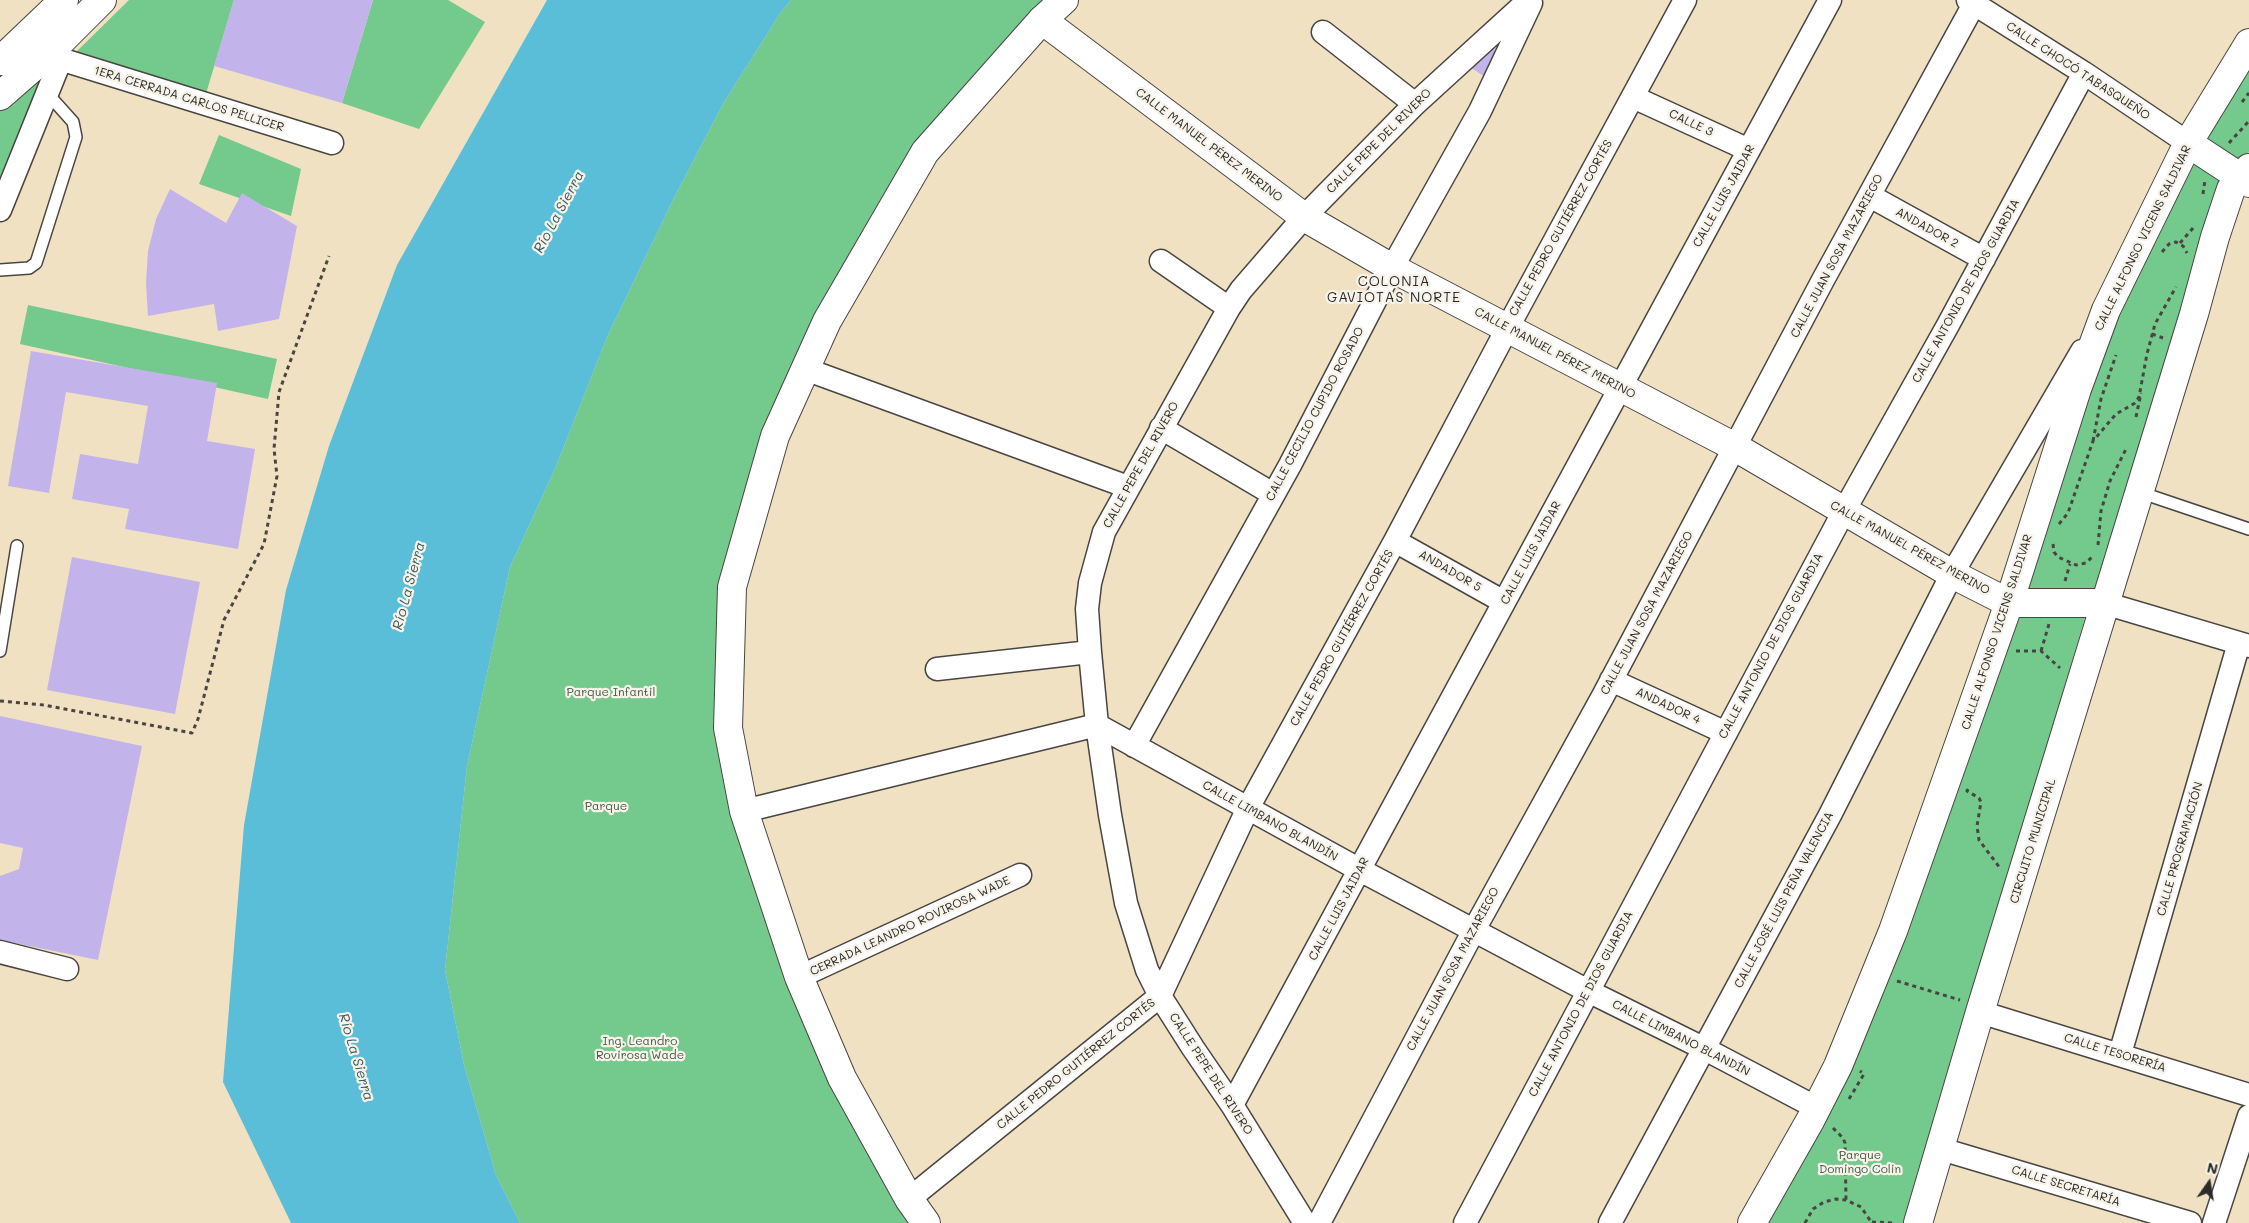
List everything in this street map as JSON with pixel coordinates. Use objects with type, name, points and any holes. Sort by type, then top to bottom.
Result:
[{"type":"main road","points":[[8,53],[64,0]]},
{"type":"main road","points":[[0,96],[54,57],[102,0]]},
{"type":"main road","points":[[926,1223],[909,1199],[842,1078],[799,977],[744,811],[728,728],[732,587],[775,436],[827,321],[925,152],[1044,10],[1064,0]]},
{"type":"main road","name":"CALLE MANUEL PÉREZ MERINO","points":[[1044,10],[1304,217],[1392,268],[1735,447],[1952,574],[2009,603],[2104,603]]},
{"type":"main road","name":"CALLE ALFONSO VICENS SALDIVAR","points":[[1752,1223],[1838,1066],[1893,931],[2009,603],[2077,389],[2106,310],[2208,149],[2249,44]]},
{"type":"main road","points":[[2104,603],[2194,314],[2225,205],[2231,189],[2246,176],[2208,149]]},
{"type":"main road","name":"CIRCUITO MUNICIPAL","points":[[1918,1223],[1941,1149],[1971,1007],[2104,603]]},
{"type":"street","name":"CALLE PEPE DEL RIVERO","points":[[1305,1223],[1232,1105],[1160,996],[1147,970],[1126,904],[1097,725],[1087,596],[1095,557],[1104,532],[1161,428],[1241,290],[1304,217],[1415,104],[1529,0]]},
{"type":"street","name":"CALLE CECILIO CUPIDO ROSADO","points":[[1134,746],[1273,494],[1392,268],[1480,111],[1533,0]]},
{"type":"street","name":"CALLE PEDRO GUTIÉRREZ CORTÉS","points":[[909,1199],[1160,996],[1248,808],[1395,540],[1508,327],[1686,0]]},
{"type":"street","name":"CALLE LUIS JAIDAR","points":[[1232,1105],[1830,0]]},
{"type":"street","name":"CALLE CHOCÓ TABASQUEÑO","points":[[1971,2],[2208,149]]},
{"type":"street","name":"CALLE JUAN SOSA MAZARIEGO","points":[[1319,1223],[1474,930],[1611,680],[1870,196],[1971,2]]},
{"type":"street","points":[[1323,32],[1415,104]]},
{"type":"street","name":"1ERA CERRADA CARLOS PELLICER","points":[[8,53],[54,57],[332,143]]},
{"type":"street","points":[[0,210],[47,93],[54,57]]},
{"type":"street","name":"CALLE ANTONIO DE DIOS GUARDIA","points":[[1465,1223],[1844,511],[1984,259],[2084,73]]},
{"type":"street","name":"CALLE 3","points":[[1633,97],[1750,150]]},
{"type":"street","name":"ANDADOR 2","points":[[1870,196],[1984,259]]},
{"type":"street","points":[[1161,261],[1229,308]]},
{"type":"street","name":"CALLE JOSÉ LUIS PEÑA VALENCIA","points":[[1610,1223],[1830,815],[1952,574],[2106,310]]},
{"type":"street","points":[[805,369],[1128,487]]},
{"type":"street","points":[[1161,428],[1273,494]]},
{"type":"street","name":"ANDADOR 5","points":[[1395,540],[1504,602]]},
{"type":"street","points":[[2104,603],[2244,645]]},
{"type":"street","name":"CALLE PROGRAMACIÓN","points":[[2120,1054],[2244,645]]},
{"type":"street","points":[[937,669],[1090,652]]},
{"type":"street","name":"ANDADOR 4","points":[[1611,680],[1726,733]]},
{"type":"street","points":[[744,811],[1097,725]]},
{"type":"street","name":"CALLE LIMBANO BLANDÍN","points":[[1097,725],[1360,870],[1588,991],[1703,1048],[1816,1108]]},
{"type":"street","name":"CERRADA LEANDRO ROVIROSA WADE","points":[[799,977],[1020,875]]},
{"type":"street","points":[[0,952],[67,969]]},
{"type":"street","name":"CALLE TESORERÍA","points":[[1971,1007],[2249,1095]]},
{"type":"street","points":[[2214,1223],[2249,1116]]},
{"type":"street","name":"CALLE SECRETARÍA","points":[[1941,1149],[2190,1223]]},
{"type":"lane","points":[[0,270],[29,268],[36,264],[76,137],[73,122],[47,93]]},
{"type":"lane","points":[[2138,492],[2249,529]]},
{"type":"lane","points":[[0,650],[17,546]]},
{"type":"path","points":[[2202,202],[2208,149],[2249,121]]},
{"type":"path","points":[[2180,244],[2196,223]]},
{"type":"path","points":[[2157,258],[2169,244],[2180,244],[2185,249],[2187,255]]},
{"type":"path","points":[[0,701],[44,705],[192,733],[198,719],[224,620],[264,544],[277,476],[274,450],[279,392],[329,256]]},
{"type":"path","points":[[2136,421],[2147,354],[2155,324],[2177,286]]},
{"type":"path","points":[[2057,526],[2068,512],[2093,440],[2101,399],[2118,349]]},
{"type":"path","points":[[2093,440],[2108,426],[2116,414],[2135,403],[2141,393]]},
{"type":"path","points":[[2053,540],[2054,552],[2061,560],[2076,565],[2086,563],[2093,558],[2098,544],[2101,511],[2110,481],[2129,443]]},
{"type":"path","points":[[2041,624],[2058,623]]},
{"type":"path","points":[[2041,651],[2050,624]]},
{"type":"path","points":[[2013,659],[2019,642]]},
{"type":"path","points":[[2016,650],[2041,651],[2060,668]]},
{"type":"path","points":[[2058,677],[2064,659]]},
{"type":"path","points":[[1970,782],[1967,791],[1979,798],[1981,802],[1977,826],[1979,840],[2002,870],[2004,861]]},
{"type":"path","points":[[1896,981],[1971,1007]]},
{"type":"path","points":[[1805,1223],[1813,1209],[1824,1202],[1836,1199],[1855,1203],[1862,1207],[1872,1223],[1894,1222]]},
{"type":"green space","points":[[129,0],[234,0],[205,97],[71,57]]},
{"type":"green space","points":[[373,0],[448,0],[485,22],[419,129],[342,103]]},
{"type":"green space","name":"Ing. Leandro Rovirosa Wade","points":[[791,0],[1064,0],[925,152],[805,369],[732,587],[728,728],[799,977],[926,1223],[520,1223],[496,1175],[464,1065],[445,970],[467,766],[510,567],[555,469],[608,335],[674,198],[723,104],[781,12]]},
{"type":"green space","points":[[2249,56],[2249,152],[2236,164],[2200,140]]},
{"type":"green space","points":[[61,59],[0,210],[0,96]]},
{"type":"green space","points":[[219,135],[301,169],[291,216],[199,184]]},
{"type":"green space","points":[[2191,156],[2225,180],[2103,600],[2019,597],[2129,282]]},
{"type":"green space","points":[[28,305],[277,359],[268,399],[20,344]]},
{"type":"green space","name":"Parque Domingo Colin","points":[[2087,611],[1904,1223],[1758,1223],[2016,615]]},
{"type":"water","name":"Río La Sierra","points":[[547,0],[791,0],[781,12],[723,104],[674,198],[608,335],[555,469],[510,567],[467,766],[445,970],[464,1065],[496,1175],[520,1223],[291,1223],[223,1082],[244,825],[286,590],[329,446],[397,265]]},
{"type":"building","points":[[234,0],[373,0],[342,103],[214,66]]},
{"type":"building","points":[[1490,47],[1499,53],[1485,77],[1470,67]]},
{"type":"building","points":[[170,189],[226,223],[242,193],[297,226],[279,319],[218,331],[214,304],[148,316],[146,283],[148,251],[156,219]]},
{"type":"building","points":[[31,351],[217,383],[207,441],[255,449],[238,549],[125,529],[129,509],[72,499],[80,454],[138,464],[148,406],[66,392],[49,493],[8,486]]},
{"type":"building","points":[[72,557],[200,582],[175,714],[47,690]]},
{"type":"building","points":[[0,716],[142,746],[98,960],[0,940],[0,876],[19,869],[23,848],[0,843]]},
{"type":"district","name":"COLONIA GAVIOTAS NORTE","points":[[1394,290]]},
{"type":"park label","name":"Parque Infantil","points":[[611,692]]},
{"type":"park label","name":"Parque","points":[[606,806]]}]
